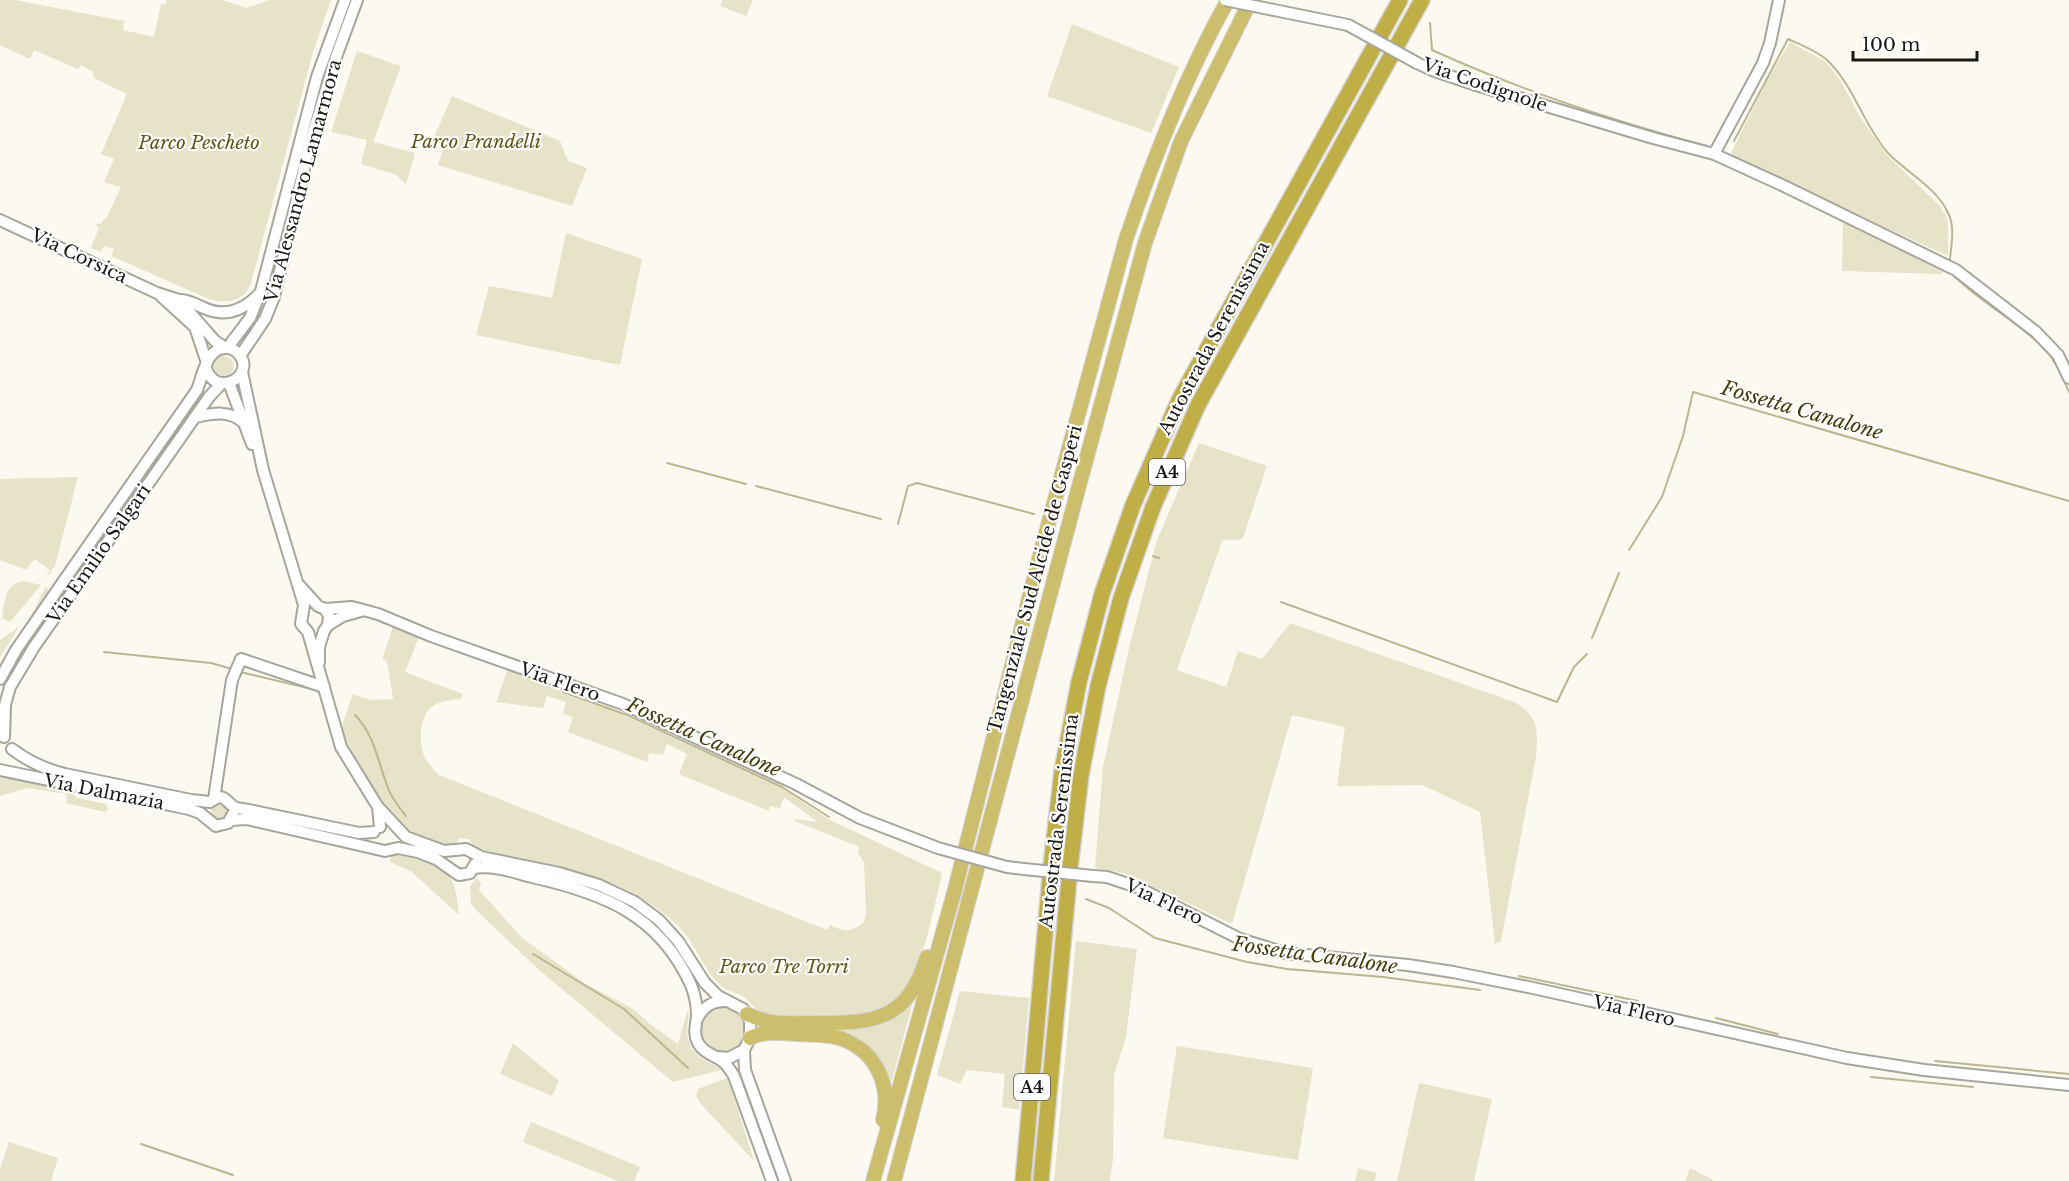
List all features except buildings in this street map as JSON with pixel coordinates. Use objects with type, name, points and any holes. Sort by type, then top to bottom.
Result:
[{"type":"highway","name":"Tangenziale Sud Alcide de Gasperi","points":[[873,1181],[954,893],[1041,551],[1126,238],[1140,195],[1183,93],[1226,0]]},
{"type":"highway","name":"Tangenziale Sud Alcide de Gasperi","points":[[894,1181],[1078,486],[1145,243],[1180,141],[1251,0]]},
{"type":"highway","name":"Autostrada Serenissima","points":[[1023,1181],[1051,866],[1062,771],[1079,682],[1102,594],[1133,505],[1179,400],[1400,0]]},
{"type":"highway","name":"Autostrada Serenissima","points":[[1041,1181],[1070,868],[1082,775],[1098,686],[1121,598],[1153,507],[1198,405],[1422,0]]},
{"type":"highway","points":[[747,1014],[768,1023],[846,1023],[870,1021],[894,1010],[914,989],[922,973],[939,913],[954,893]]},
{"type":"highway","points":[[747,1044],[757,1035],[783,1033],[827,1036],[848,1041],[865,1053],[884,1084],[886,1100],[876,1150],[873,1181]]},
{"type":"main road","name":"Via Alessandro Lamarmora","points":[[227,348],[250,318],[261,291],[317,77],[345,0]]},
{"type":"main road","name":"Via Alessandro Lamarmora","points":[[240,356],[265,319],[274,297],[310,143],[336,57],[357,0]]},
{"type":"main road","name":"Via Codignole","points":[[1226,0],[1348,25],[1417,63],[1476,86],[1714,154],[1956,270],[2036,332],[2058,356],[2069,378]]},
{"type":"main road","points":[[1714,154],[1763,63],[1770,44],[1779,0]]},
{"type":"main road","name":"Via Corsica","points":[[0,220],[179,300],[215,341],[227,348]]},
{"type":"main road","points":[[179,300],[186,300],[208,310],[230,313],[244,307],[261,291]]},
{"type":"main road","name":"Via Corsica","points":[[157,292],[195,327],[206,365]]},
{"type":"main road","points":[[263,471],[226,383],[211,376],[206,365],[210,354],[218,349],[227,348],[240,356],[243,363],[242,372],[263,471],[304,606],[301,624],[308,632],[341,747],[378,807],[398,830],[402,842],[398,848]]},
{"type":"main road","name":"Via Emilio Salgari","points":[[0,679],[16,650],[197,390],[206,365]]},
{"type":"main road","points":[[226,383],[239,377],[242,372]]},
{"type":"main road","name":"Via Emilio Salgari","points":[[2,736],[5,705],[10,687],[34,647],[208,397],[226,383]]},
{"type":"main road","points":[[196,417],[214,413],[227,414],[235,416],[245,424]]},
{"type":"main road","points":[[295,580],[329,616],[319,647],[320,671]]},
{"type":"main road","points":[[303,612],[308,606],[321,607]]},
{"type":"main road","name":"Via Flero","points":[[321,607],[352,607],[364,610],[623,704],[796,784],[860,818],[938,848],[1006,867],[1107,877],[1137,887],[1240,939],[1285,953],[1408,964],[1454,972],[1847,1058],[1924,1070],[2069,1085]]},
{"type":"main road","points":[[308,632],[315,633],[343,616],[364,610]]},
{"type":"main road","points":[[207,818],[206,810],[212,800],[236,670],[241,659],[324,687]]},
{"type":"main road","points":[[0,770],[11,759],[12,749],[9,742],[2,736]]},
{"type":"main road","name":"Via Dalmazia","points":[[12,749],[46,770],[182,798],[229,803],[359,833],[377,830]]},
{"type":"main road","points":[[219,767],[221,784],[234,812],[231,820]]},
{"type":"main road","name":"Via Dalmazia","points":[[0,770],[189,809],[219,826],[231,820],[247,819],[378,848]]},
{"type":"main road","points":[[378,807],[375,843],[378,848],[389,851],[398,848],[436,859],[454,874],[461,876],[470,873],[474,868],[475,860],[472,853]]},
{"type":"main road","points":[[377,830],[386,825],[435,848],[453,851],[464,848],[481,857],[586,880],[635,902],[659,920],[672,934],[705,983],[726,1001],[738,1005],[747,1014],[752,1026],[744,1066],[786,1181]]},
{"type":"main road","points":[[449,868],[448,859],[453,851]]},
{"type":"main road","points":[[474,868],[501,870],[572,886],[598,896],[635,915],[664,942],[685,974],[696,999],[695,1033],[700,1046],[732,1072],[771,1179]]},
{"type":"main road","points":[[697,1019],[705,1007],[712,1003],[726,1001]]},
{"type":"main road","points":[[717,1058],[729,1058],[747,1044]]},
{"type":"green space","name":"Parco Pescheto","points":[[0,0],[15,0],[124,21],[123,30],[154,37],[161,4],[166,4],[167,0],[222,0],[247,8],[269,0],[331,0],[313,52],[251,283],[244,294],[228,301],[209,299],[111,256],[114,249],[104,246],[101,252],[91,248],[99,228],[96,226],[106,219],[121,187],[104,182],[114,159],[101,154],[127,94],[94,78],[93,72],[81,65],[78,69],[34,50],[30,59],[0,45]]},
{"type":"green space","points":[[723,0],[753,0],[746,16],[720,6]]},
{"type":"green space","points":[[1072,24],[1179,67],[1151,133],[1047,96]]},
{"type":"green space","points":[[1790,42],[1826,62],[1839,78],[1860,117],[1886,154],[1940,206],[1947,218],[1948,256],[1736,159],[1731,153],[1769,77]]},
{"type":"green space","points":[[357,51],[401,66],[373,142],[415,153],[406,185],[397,175],[361,164],[367,140],[331,132]]},
{"type":"green space","name":"Parco Prandelli","points":[[452,96],[560,141],[568,161],[587,168],[572,206],[438,165],[443,149],[431,144]]},
{"type":"green space","points":[[1843,221],[1943,270],[1942,274],[1842,271]]},
{"type":"green space","points":[[566,233],[642,259],[620,365],[476,335],[489,286],[552,298]]},
{"type":"green space","points":[[224,356],[231,359],[234,366],[231,373],[224,376],[217,373],[214,366],[217,359]]},
{"type":"green space","points":[[1199,443],[1267,466],[1243,538],[1222,541],[1177,670],[1226,687],[1238,651],[1262,659],[1290,623],[1514,702],[1522,707],[1532,719],[1537,732],[1536,757],[1501,941],[1495,944],[1480,812],[1422,785],[1337,786],[1345,727],[1292,715],[1232,924],[1124,873],[1095,868],[1103,767],[1129,648],[1157,540]]},
{"type":"green space","points":[[78,477],[55,566],[47,577],[50,570],[36,560],[26,570],[0,560],[0,479]]},
{"type":"green space","points":[[23,581],[41,585],[10,622],[2,618],[5,600],[12,586]]},
{"type":"green space","points":[[46,586],[50,593],[0,669],[0,665],[32,614]]},
{"type":"green space","points":[[19,627],[0,657],[0,640]]},
{"type":"green space","name":"Parco Tre Torri","points":[[393,627],[419,637],[405,672],[463,694],[461,699],[445,701],[430,708],[422,723],[423,753],[439,775],[827,930],[830,925],[843,930],[851,930],[864,922],[866,913],[864,862],[858,853],[859,847],[795,821],[795,819],[818,822],[784,797],[780,808],[770,806],[769,811],[679,774],[687,754],[667,744],[663,755],[649,753],[647,762],[568,732],[573,717],[563,714],[566,702],[547,696],[543,708],[496,702],[508,669],[564,690],[564,694],[616,712],[768,781],[828,819],[942,873],[923,951],[905,990],[893,1001],[870,1014],[766,1016],[742,996],[721,986],[709,972],[682,930],[654,906],[632,892],[586,874],[484,854],[475,849],[469,839],[459,838],[455,846],[434,844],[416,835],[399,822],[384,805],[371,786],[341,729],[353,694],[370,700],[393,699],[387,661],[382,659]]},
{"type":"green space","points":[[0,778],[63,787],[78,798],[106,804],[108,809],[105,812],[66,803],[67,794],[28,788],[0,796]]},
{"type":"green space","points":[[220,803],[226,806],[229,812],[226,818],[220,821],[214,818],[211,812],[214,806]]},
{"type":"green space","points":[[396,853],[424,859],[442,869],[455,887],[459,915],[412,872],[390,862],[391,856]]},
{"type":"green space","points":[[477,878],[481,883],[479,890],[522,938],[586,984],[633,1009],[678,1044],[687,1012],[689,1012],[688,1037],[691,1048],[700,1057],[721,1070],[673,1082],[538,969],[476,910],[471,903],[470,886]]},
{"type":"green space","points":[[1076,941],[1137,949],[1126,1037],[1114,1075],[1113,1159],[1110,1181],[1054,1181]]},
{"type":"green space","points":[[960,991],[1029,998],[1019,1110],[1002,1107],[1005,1074],[967,1070],[960,1084],[937,1075]]},
{"type":"green space","points":[[914,998],[890,1088],[875,1056],[794,1028],[870,1027],[892,1018]]},
{"type":"green space","points":[[723,1007],[738,1014],[745,1029],[738,1044],[723,1051],[708,1044],[701,1029],[708,1014]]},
{"type":"green space","points":[[513,1043],[559,1081],[552,1096],[500,1074]]},
{"type":"green space","points":[[1177,1046],[1313,1068],[1298,1160],[1163,1138]]},
{"type":"green space","points":[[727,1078],[754,1161],[696,1096],[698,1089]]},
{"type":"green space","points":[[1419,1083],[1492,1099],[1474,1181],[1397,1181]]},
{"type":"green space","points":[[531,1122],[640,1167],[634,1181],[618,1181],[523,1142]]},
{"type":"green space","points":[[9,1142],[58,1158],[51,1181],[0,1181],[0,1169]]},
{"type":"green space","points":[[1358,1168],[1377,1173],[1374,1181],[1355,1181]]},
{"type":"green space","points":[[1690,1168],[1715,1181],[1685,1181]]},
{"type":"waterway","points":[[1430,23],[1432,50],[1465,65],[1567,104],[1707,146]]},
{"type":"waterway","points":[[1734,141],[1788,39],[1814,51],[1824,57],[1845,82],[1872,131],[1888,153],[1930,189],[1944,205],[1952,226],[1950,260]]},
{"type":"waterway","points":[[1954,276],[2046,350],[2069,392]]},
{"type":"waterway","name":"Fossetta Canalone","points":[[1629,550],[1662,497],[1683,436],[1693,392],[2069,501]]},
{"type":"waterway","name":"Fossetta Canalone","points":[[667,463],[746,484]]},
{"type":"waterway","name":"Fossetta Canalone","points":[[898,524],[908,486],[917,483],[1034,514]]},
{"type":"waterway","name":"Fossetta Canalone","points":[[756,486],[881,519]]},
{"type":"waterway","name":"Fossetta Canalone","points":[[1153,556],[1159,558]]},
{"type":"waterway","name":"Fossetta Canalone","points":[[1592,638],[1619,573]]},
{"type":"waterway","name":"Fossetta Canalone","points":[[1281,602],[1557,702],[1574,667],[1587,654]]},
{"type":"waterway","points":[[104,652],[211,663],[232,669]]},
{"type":"waterway","points":[[240,672],[316,690]]},
{"type":"waterway","name":"Fossetta Canalone","points":[[563,692],[627,715],[782,787],[829,817]]},
{"type":"waterway","points":[[355,715],[372,740],[392,796],[406,816]]},
{"type":"waterway","name":"Fossetta Canalone","points":[[1086,899],[1109,908],[1155,938],[1247,962],[1287,969],[1383,977],[1480,990]]},
{"type":"waterway","points":[[533,954],[624,1009],[688,1068]]},
{"type":"waterway","name":"Fossetta Canalone","points":[[1519,976],[1638,1001]]},
{"type":"waterway","name":"Fossetta Canalone","points":[[1716,1018],[1778,1034]]},
{"type":"waterway","name":"Fossetta Canalone","points":[[1935,1061],[2069,1074]]},
{"type":"waterway","name":"Fossetta Canalone","points":[[1871,1077],[1973,1087]]},
{"type":"waterway","points":[[141,1144],[233,1175]]}]
